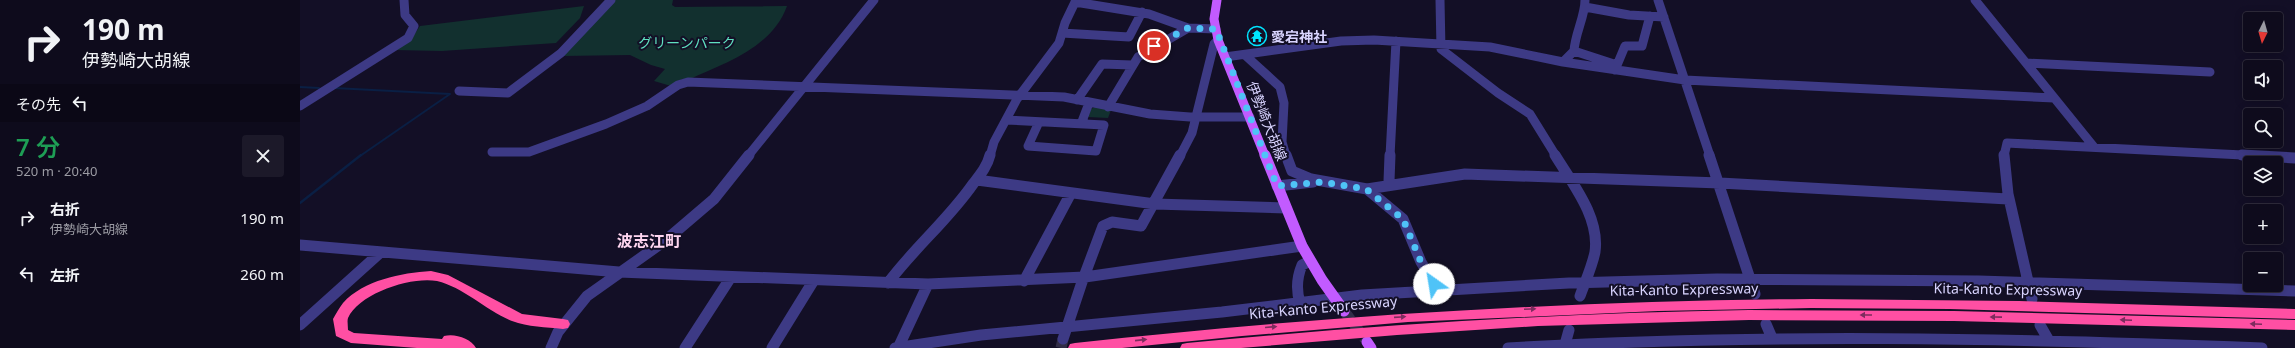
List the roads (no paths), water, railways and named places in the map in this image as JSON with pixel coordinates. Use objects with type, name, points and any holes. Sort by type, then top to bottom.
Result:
[{"type":"highway","points":[[457,348],[448,345],[351,338],[341,332],[339,322],[354,302],[372,290],[394,280],[423,275],[443,278],[518,318],[563,324]]},
{"type":"highway","points":[[469,348],[459,342],[451,340],[356,334],[351,331],[347,322],[353,310],[377,291],[406,281],[426,279],[441,284],[510,321],[550,326],[563,324]]},
{"type":"highway","name":"Kita-Kanto Expressway","points":[[1075,348],[1373,319],[1515,310],[1632,306],[1878,303],[2295,314]]},
{"type":"highway","name":"Kita-Kanto Expressway","points":[[1187,348],[1431,327],[1658,317],[1892,315],[2295,325]]},
{"type":"main road","name":"伊勢崎大胡線","points":[[1217,0],[1214,14],[1218,40],[1277,186],[1302,246],[1310,261],[1344,311]]},
{"type":"street","points":[[300,106],[408,38],[414,26],[405,15],[404,0]]},
{"type":"street","points":[[459,91],[508,93],[561,53],[611,0]]},
{"type":"street","points":[[551,348],[563,324],[587,296],[666,240],[714,199],[874,0]]},
{"type":"street","points":[[1440,0],[1439,43],[1442,51],[1478,74],[1498,93],[1530,114],[1569,177],[1586,208],[1594,236],[1594,256],[1580,296]]},
{"type":"street","points":[[1658,0],[1752,279],[1755,294]]},
{"type":"street","points":[[1975,0],[2094,147]]},
{"type":"street","points":[[888,283],[899,268],[959,204],[990,161],[994,142],[1006,120],[1021,96],[1059,43],[1075,1],[1142,12],[1188,28],[1216,29]]},
{"type":"street","points":[[1563,62],[1574,51],[1575,34],[1585,3],[1650,16],[1664,17]]},
{"type":"street","points":[[1062,33],[1129,37],[1142,12]]},
{"type":"street","points":[[1616,67],[1625,46],[1642,46],[1650,16]]},
{"type":"street","points":[[1108,107],[1132,65],[1143,53],[1188,28]]},
{"type":"street","points":[[1065,334],[1085,277],[1085,270],[1104,225],[1112,222],[1139,227],[1155,204],[1192,133],[1214,44],[1218,40]]},
{"type":"street","points":[[1225,57],[1246,56],[1341,41],[1439,43],[1504,49],[1563,62],[1616,67],[1685,80],[2054,98]]},
{"type":"street","points":[[1391,184],[1389,181],[1396,41]]},
{"type":"street","points":[[1574,51],[1616,67]]},
{"type":"street","points":[[1246,56],[1273,79],[1282,90],[1284,103],[1282,142],[1290,168],[1304,177],[1323,182],[1366,189],[1457,174],[1569,177],[2008,199]]},
{"type":"street","points":[[2026,63],[2210,72]]},
{"type":"street","points":[[1077,100],[1102,64],[1132,65]]},
{"type":"street","points":[[492,152],[529,152],[606,124],[647,106],[678,85],[688,82],[1064,97],[1108,107],[1150,114],[1196,118],[1250,117]]},
{"type":"street","points":[[1081,124],[1089,103]]},
{"type":"street","points":[[1006,120],[1104,125],[1096,151],[1028,146],[1039,122]]},
{"type":"street","points":[[2032,298],[2008,199],[2005,174],[2007,143],[2295,158]]},
{"type":"street","points":[[977,180],[1155,204],[1286,208]]},
{"type":"street","points":[[1277,186],[1323,182]]},
{"type":"street","points":[[1366,189],[1403,219],[1421,262],[1438,290]]},
{"type":"street","points":[[1024,281],[1071,193]]},
{"type":"street","points":[[300,245],[619,272],[928,284],[1024,281],[1085,277],[1302,246]]},
{"type":"street","points":[[300,325],[382,252]]},
{"type":"street","points":[[1300,303],[1297,292],[1299,274],[1302,265],[1310,261]]},
{"type":"street","points":[[685,348],[732,276]]},
{"type":"street","points":[[897,348],[988,335],[1065,334],[1111,322],[1300,303],[1334,298],[1438,290],[1585,283],[1752,279],[2295,291]]},
{"type":"street","points":[[772,348],[814,280]]},
{"type":"street","points":[[897,348],[928,284]]},
{"type":"street","points":[[1766,324],[1772,338]]},
{"type":"street","points":[[2040,325],[2048,339]]},
{"type":"street","points":[[1565,346],[1569,330]]},
{"type":"street","points":[[1508,348],[1772,338],[2048,339],[2262,348]]},
{"type":"waterway","points":[[300,87],[319,88]]},
{"type":"waterway","points":[[334,88],[450,94],[360,156]]},
{"type":"waterway","points":[[300,203],[361,155]]},
{"type":"tunnel","points":[[1344,311],[1365,339]]},
{"type":"tunnel","points":[[1061,348],[1063,339]]},
{"type":"place","name":"愛宕神社","points":[[1257,36]]},
{"type":"district","name":"波志江町","points":[[649,241]]},
{"type":"park label","name":"グリーンパーク","points":[[687,42]]}]
